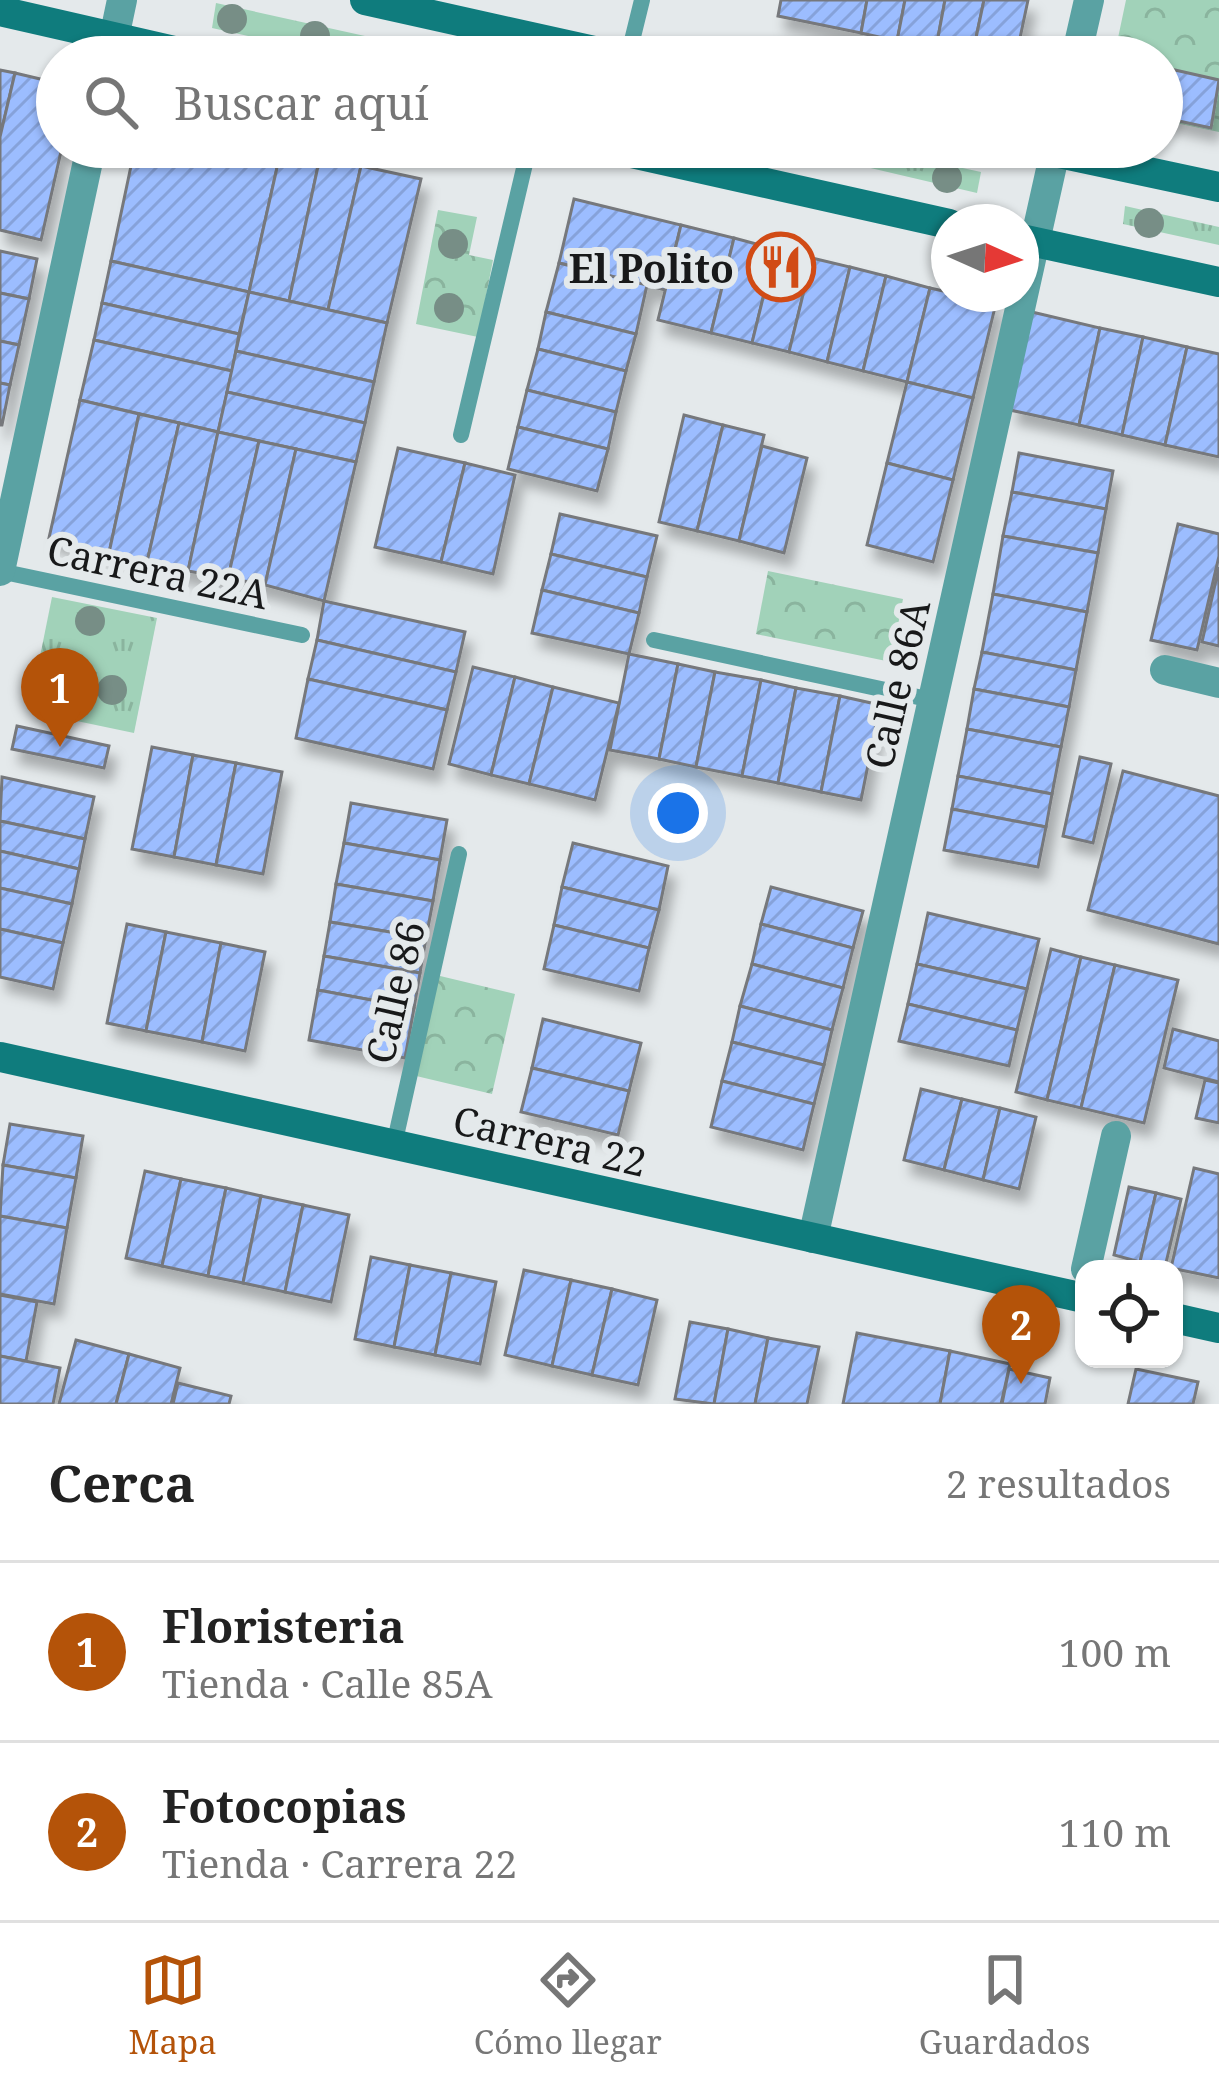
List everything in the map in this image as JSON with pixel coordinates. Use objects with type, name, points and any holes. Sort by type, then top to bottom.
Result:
[{"type":"main road","points":[[365,0],[529,36]]},
{"type":"main road","points":[[0,11],[77,36]]},
{"type":"main road","points":[[698,168],[931,220]]},
{"type":"main road","points":[[1134,168],[1219,187]]},
{"type":"main road","points":[[1039,243],[1219,282]]},
{"type":"main road","name":"Carrera 22","points":[[0,1058],[813,1238],[1075,1284]]},
{"type":"main road","points":[[1183,1320],[1219,1328]]},
{"type":"street","points":[[114,36],[122,0]]},
{"type":"street","points":[[1081,36],[1089,0]]},
{"type":"street","points":[[0,571],[86,168]]},
{"type":"street","name":"Calle 86A","points":[[1036,204],[1044,168]]},
{"type":"street","name":"Calle 86A","points":[[813,1238],[1013,312]]},
{"type":"street","points":[[1165,670],[1219,682]]},
{"type":"street","points":[[1090,1260],[1116,1136]]},
{"type":"lane","points":[[631,36],[642,0]]},
{"type":"lane","points":[[460,435],[524,168]]},
{"type":"lane","name":"Carrera 22A","points":[[0,571],[302,635]]},
{"type":"lane","points":[[654,640],[932,700]]},
{"type":"lane","name":"Calle 86","points":[[394,1145],[459,854]]},
{"type":"green space","points":[[1126,0],[1219,0],[1219,132],[1183,124],[1183,36],[1118,36]]},
{"type":"green space","points":[[216,3],[365,36],[248,36],[212,28]]},
{"type":"green space","points":[[870,168],[981,172],[977,193]]},
{"type":"green space","points":[[1125,206],[1219,227],[1219,245],[1123,224]]},
{"type":"green space","points":[[438,210],[477,217],[469,255],[493,260],[478,337],[416,324]]},
{"type":"green space","points":[[768,571],[903,599],[891,662],[756,634]]},
{"type":"green space","points":[[52,597],[157,618],[134,733],[29,711]]},
{"type":"green space","points":[[436,975],[515,994],[492,1094],[412,1075]]},
{"type":"building","points":[[781,0],[867,0],[861,33],[778,16]]},
{"type":"building","points":[[867,0],[905,0],[898,36],[861,33]]},
{"type":"building","points":[[905,0],[945,0],[938,36],[898,36]]},
{"type":"building","points":[[945,0],[984,0],[976,36],[938,36]]},
{"type":"building","points":[[984,0],[1028,0],[1020,36],[976,36]]},
{"type":"building","points":[[0,70],[15,73],[0,137]]},
{"type":"building","points":[[1183,72],[1219,80],[1211,128],[1183,122]]},
{"type":"building","points":[[15,73],[36,78],[36,168],[57,168],[41,240],[0,230],[0,137]]},
{"type":"building","points":[[131,168],[277,168],[249,292],[111,261]]},
{"type":"building","points":[[277,168],[318,168],[289,301],[249,292]]},
{"type":"building","points":[[318,168],[361,168],[328,310],[289,301]]},
{"type":"building","points":[[361,168],[421,179],[387,323],[328,310]]},
{"type":"building","points":[[574,199],[681,225],[665,290],[559,263]]},
{"type":"building","points":[[681,225],[734,238],[711,333],[658,320]]},
{"type":"building","points":[[734,238],[775,249],[752,343],[711,333]]},
{"type":"building","points":[[775,249],[812,258],[789,352],[752,343]]},
{"type":"building","points":[[0,251],[37,259],[29,299],[0,293]]},
{"type":"building","points":[[812,258],[850,267],[827,362],[789,352]]},
{"type":"building","points":[[111,261],[249,292],[239,334],[102,303]]},
{"type":"building","points":[[559,263],[647,285],[636,334],[546,312]]},
{"type":"building","points":[[850,267],[886,276],[863,371],[827,362]]},
{"type":"building","points":[[886,276],[930,288],[907,382],[863,371]]},
{"type":"building","points":[[930,288],[931,312],[994,312],[973,398],[907,382]]},
{"type":"building","points":[[249,292],[387,323],[374,382],[236,351]]},
{"type":"building","points":[[0,293],[29,299],[19,345],[0,341]]},
{"type":"building","points":[[102,303],[239,334],[232,371],[94,340]]},
{"type":"building","points":[[546,312],[636,334],[626,371],[538,349]]},
{"type":"building","points":[[1032,312],[1100,328],[1079,425],[1010,410]]},
{"type":"building","points":[[1100,328],[1143,337],[1122,435],[1079,425]]},
{"type":"building","points":[[1143,337],[1187,347],[1165,445],[1122,435]]},
{"type":"building","points":[[94,340],[232,371],[218,432],[80,400]]},
{"type":"building","points":[[0,341],[19,345],[10,385],[0,383]]},
{"type":"building","points":[[1187,347],[1219,354],[1219,457],[1165,445]]},
{"type":"building","points":[[538,349],[626,371],[616,412],[527,390]]},
{"type":"building","points":[[236,351],[374,382],[365,423],[227,392]]},
{"type":"building","points":[[907,382],[973,398],[953,480],[887,463]]},
{"type":"building","points":[[0,383],[10,385],[2,425],[0,425]]},
{"type":"building","points":[[527,390],[616,412],[608,449],[518,427]]},
{"type":"building","points":[[227,392],[365,423],[356,462],[218,432]]},
{"type":"building","points":[[80,400],[139,414],[109,553],[49,538]]},
{"type":"building","points":[[139,414],[179,423],[147,562],[109,553]]},
{"type":"building","points":[[684,415],[723,425],[697,531],[659,522]]},
{"type":"building","points":[[179,423],[218,432],[188,571],[147,562]]},
{"type":"building","points":[[723,425],[764,435],[739,541],[697,531]]},
{"type":"building","points":[[518,427],[608,449],[597,491],[508,469]]},
{"type":"building","points":[[218,432],[259,441],[228,578],[188,571]]},
{"type":"building","points":[[259,441],[296,449],[265,585],[228,578]]},
{"type":"building","points":[[762,446],[807,458],[784,553],[739,541]]},
{"type":"building","points":[[398,448],[465,463],[441,562],[375,547]]},
{"type":"building","points":[[296,449],[356,462],[324,601],[265,585]]},
{"type":"building","points":[[1019,453],[1113,471],[1106,509],[1012,492]]},
{"type":"building","points":[[465,463],[515,475],[493,574],[441,562]]},
{"type":"building","points":[[887,463],[953,480],[933,562],[867,545]]},
{"type":"building","points":[[1012,492],[1106,509],[1098,553],[1003,536]]},
{"type":"building","points":[[560,514],[657,536],[647,577],[551,554]]},
{"type":"building","points":[[1178,524],[1219,534],[1219,556],[1197,650],[1151,640]]},
{"type":"building","points":[[1003,536],[1098,553],[1087,612],[993,594]]},
{"type":"building","points":[[551,554],[647,577],[639,613],[542,590]]},
{"type":"building","points":[[1219,567],[1219,646],[1202,642]]},
{"type":"building","points":[[542,590],[639,613],[629,654],[532,633]]},
{"type":"building","points":[[993,594],[1087,612],[1076,670],[982,652]]},
{"type":"building","points":[[324,601],[465,632],[456,672],[317,640]]},
{"type":"building","points":[[317,640],[456,672],[447,710],[308,679]]},
{"type":"building","points":[[982,652],[1076,670],[1069,707],[974,689]]},
{"type":"building","points":[[629,654],[678,664],[659,759],[610,750]]},
{"type":"building","points":[[678,664],[715,672],[696,767],[659,759]]},
{"type":"building","points":[[473,667],[515,677],[491,775],[449,764]]},
{"type":"building","points":[[715,672],[761,680],[742,776],[696,767]]},
{"type":"building","points":[[515,677],[553,687],[529,784],[491,775]]},
{"type":"building","points":[[308,679],[447,710],[433,769],[296,738]]},
{"type":"building","points":[[761,680],[796,688],[778,783],[742,776]]},
{"type":"building","points":[[553,687],[619,703],[595,800],[529,784]]},
{"type":"building","points":[[796,688],[840,696],[821,792],[778,783]]},
{"type":"building","points":[[974,689],[1069,707],[1061,747],[967,729]]},
{"type":"building","points":[[840,696],[880,705],[861,800],[821,792]]},
{"type":"building","points":[[17,726],[109,746],[104,768],[12,749]]},
{"type":"building","points":[[967,729],[1061,747],[1052,794],[958,776]]},
{"type":"building","points":[[152,747],[193,755],[174,857],[132,849]]},
{"type":"building","points":[[193,755],[236,763],[216,865],[174,857]]},
{"type":"building","points":[[1080,757],[1111,764],[1093,843],[1063,836]]},
{"type":"building","points":[[236,763],[282,772],[263,874],[216,865]]},
{"type":"building","points":[[1123,771],[1219,796],[1219,944],[1088,910]]},
{"type":"building","points":[[958,776],[1052,794],[1046,827],[952,809]]},
{"type":"building","points":[[2,777],[94,797],[85,839],[0,821]]},
{"type":"building","points":[[351,803],[447,820],[440,860],[344,843]]},
{"type":"building","points":[[952,809],[1046,827],[1038,867],[944,850]]},
{"type":"building","points":[[0,821],[85,839],[79,869],[0,851]]},
{"type":"building","points":[[344,843],[440,860],[433,901],[336,884]]},
{"type":"building","points":[[573,843],[668,866],[659,910],[562,887]]},
{"type":"building","points":[[0,851],[79,869],[72,904],[0,888]]},
{"type":"building","points":[[336,884],[433,901],[426,938],[330,922]]},
{"type":"building","points":[[562,887],[659,910],[649,948],[554,925]]},
{"type":"building","points":[[771,887],[863,911],[853,948],[761,924]]},
{"type":"building","points":[[0,888],[72,904],[63,943],[0,929]]},
{"type":"building","points":[[928,913],[1039,939],[1027,989],[917,964]]},
{"type":"building","points":[[330,922],[426,938],[420,973],[324,956]]},
{"type":"building","points":[[127,924],[166,932],[146,1031],[107,1023]]},
{"type":"building","points":[[761,924],[853,948],[843,988],[752,964]]},
{"type":"building","points":[[554,925],[649,948],[639,991],[544,969]]},
{"type":"building","points":[[0,929],[63,943],[53,989],[0,977]]},
{"type":"building","points":[[166,932],[221,943],[202,1042],[146,1031]]},
{"type":"building","points":[[221,943],[265,952],[245,1051],[202,1042]]},
{"type":"building","points":[[1051,949],[1081,957],[1047,1100],[1016,1092]]},
{"type":"building","points":[[324,956],[420,973],[414,1008],[318,990]]},
{"type":"building","points":[[1081,957],[1115,965],[1081,1108],[1047,1100]]},
{"type":"building","points":[[752,964],[843,988],[832,1030],[740,1006]]},
{"type":"building","points":[[917,964],[1027,989],[1017,1030],[908,1004]]},
{"type":"building","points":[[1115,965],[1178,980],[1144,1123],[1081,1108]]},
{"type":"building","points":[[318,990],[414,1008],[405,1058],[309,1040]]},
{"type":"building","points":[[908,1004],[1017,1030],[1009,1066],[899,1041]]},
{"type":"building","points":[[740,1006],[832,1030],[824,1065],[732,1042]]},
{"type":"building","points":[[543,1019],[641,1043],[629,1091],[532,1068]]},
{"type":"building","points":[[1173,1029],[1219,1041],[1219,1082],[1164,1068]]},
{"type":"building","points":[[732,1042],[824,1065],[814,1104],[722,1081]]},
{"type":"building","points":[[532,1068],[629,1091],[618,1135],[521,1112]]},
{"type":"building","points":[[1205,1080],[1219,1083],[1219,1123],[1196,1118]]},
{"type":"building","points":[[722,1081],[814,1104],[803,1150],[711,1127]]},
{"type":"building","points":[[921,1089],[962,1099],[944,1170],[904,1160]]},
{"type":"building","points":[[962,1099],[1000,1108],[983,1180],[944,1170]]},
{"type":"building","points":[[1000,1108],[1036,1117],[1019,1189],[983,1180]]},
{"type":"building","points":[[10,1124],[83,1136],[76,1178],[3,1165]]},
{"type":"building","points":[[3,1165],[76,1178],[67,1228],[0,1216]]},
{"type":"building","points":[[1194,1168],[1219,1174],[1219,1278],[1183,1270],[1183,1260],[1173,1260]]},
{"type":"building","points":[[145,1171],[181,1179],[162,1266],[126,1258]]},
{"type":"building","points":[[181,1179],[226,1188],[208,1276],[162,1266]]},
{"type":"building","points":[[1129,1187],[1156,1193],[1140,1260],[1114,1255]]},
{"type":"building","points":[[226,1188],[261,1196],[243,1283],[208,1276]]},
{"type":"building","points":[[1156,1193],[1181,1199],[1167,1260],[1140,1260]]},
{"type":"building","points":[[261,1196],[303,1205],[285,1292],[243,1283]]},
{"type":"building","points":[[303,1205],[349,1215],[331,1302],[285,1292]]},
{"type":"building","points":[[0,1216],[67,1228],[54,1304],[0,1294]]},
{"type":"building","points":[[371,1257],[410,1265],[394,1347],[355,1339]]},
{"type":"building","points":[[410,1265],[451,1273],[435,1355],[394,1347]]},
{"type":"building","points":[[524,1270],[571,1280],[552,1366],[505,1355]]},
{"type":"building","points":[[451,1273],[496,1282],[480,1364],[435,1355]]},
{"type":"building","points":[[571,1280],[612,1289],[592,1375],[552,1366]]},
{"type":"building","points":[[612,1289],[657,1300],[638,1385],[592,1375]]},
{"type":"building","points":[[0,1295],[37,1302],[26,1361],[0,1356]]},
{"type":"building","points":[[690,1322],[728,1329],[714,1404],[675,1399]]},
{"type":"building","points":[[728,1329],[768,1338],[755,1404],[714,1404]]},
{"type":"building","points":[[857,1333],[950,1351],[940,1404],[843,1404]]},
{"type":"building","points":[[768,1338],[819,1347],[807,1404],[755,1404]]},
{"type":"building","points":[[76,1340],[129,1354],[116,1404],[59,1404]]},
{"type":"building","points":[[950,1351],[1010,1364],[1001,1404],[940,1404]]},
{"type":"building","points":[[129,1354],[180,1368],[171,1404],[116,1404]]},
{"type":"building","points":[[0,1356],[60,1368],[53,1404],[0,1404]]},
{"type":"building","points":[[1009,1369],[1050,1378],[1045,1404],[1002,1404]]},
{"type":"building","points":[[1136,1369],[1198,1382],[1193,1404],[1128,1404]]},
{"type":"building","points":[[178,1383],[231,1396],[229,1404],[173,1404]]},
{"type":"place","name":"El Polito","points":[[781,267]]},
{"type":"place","name":"Floristeria","points":[[60,747]]},
{"type":"place","name":"Fotocopias","points":[[1021,1384]]}]
